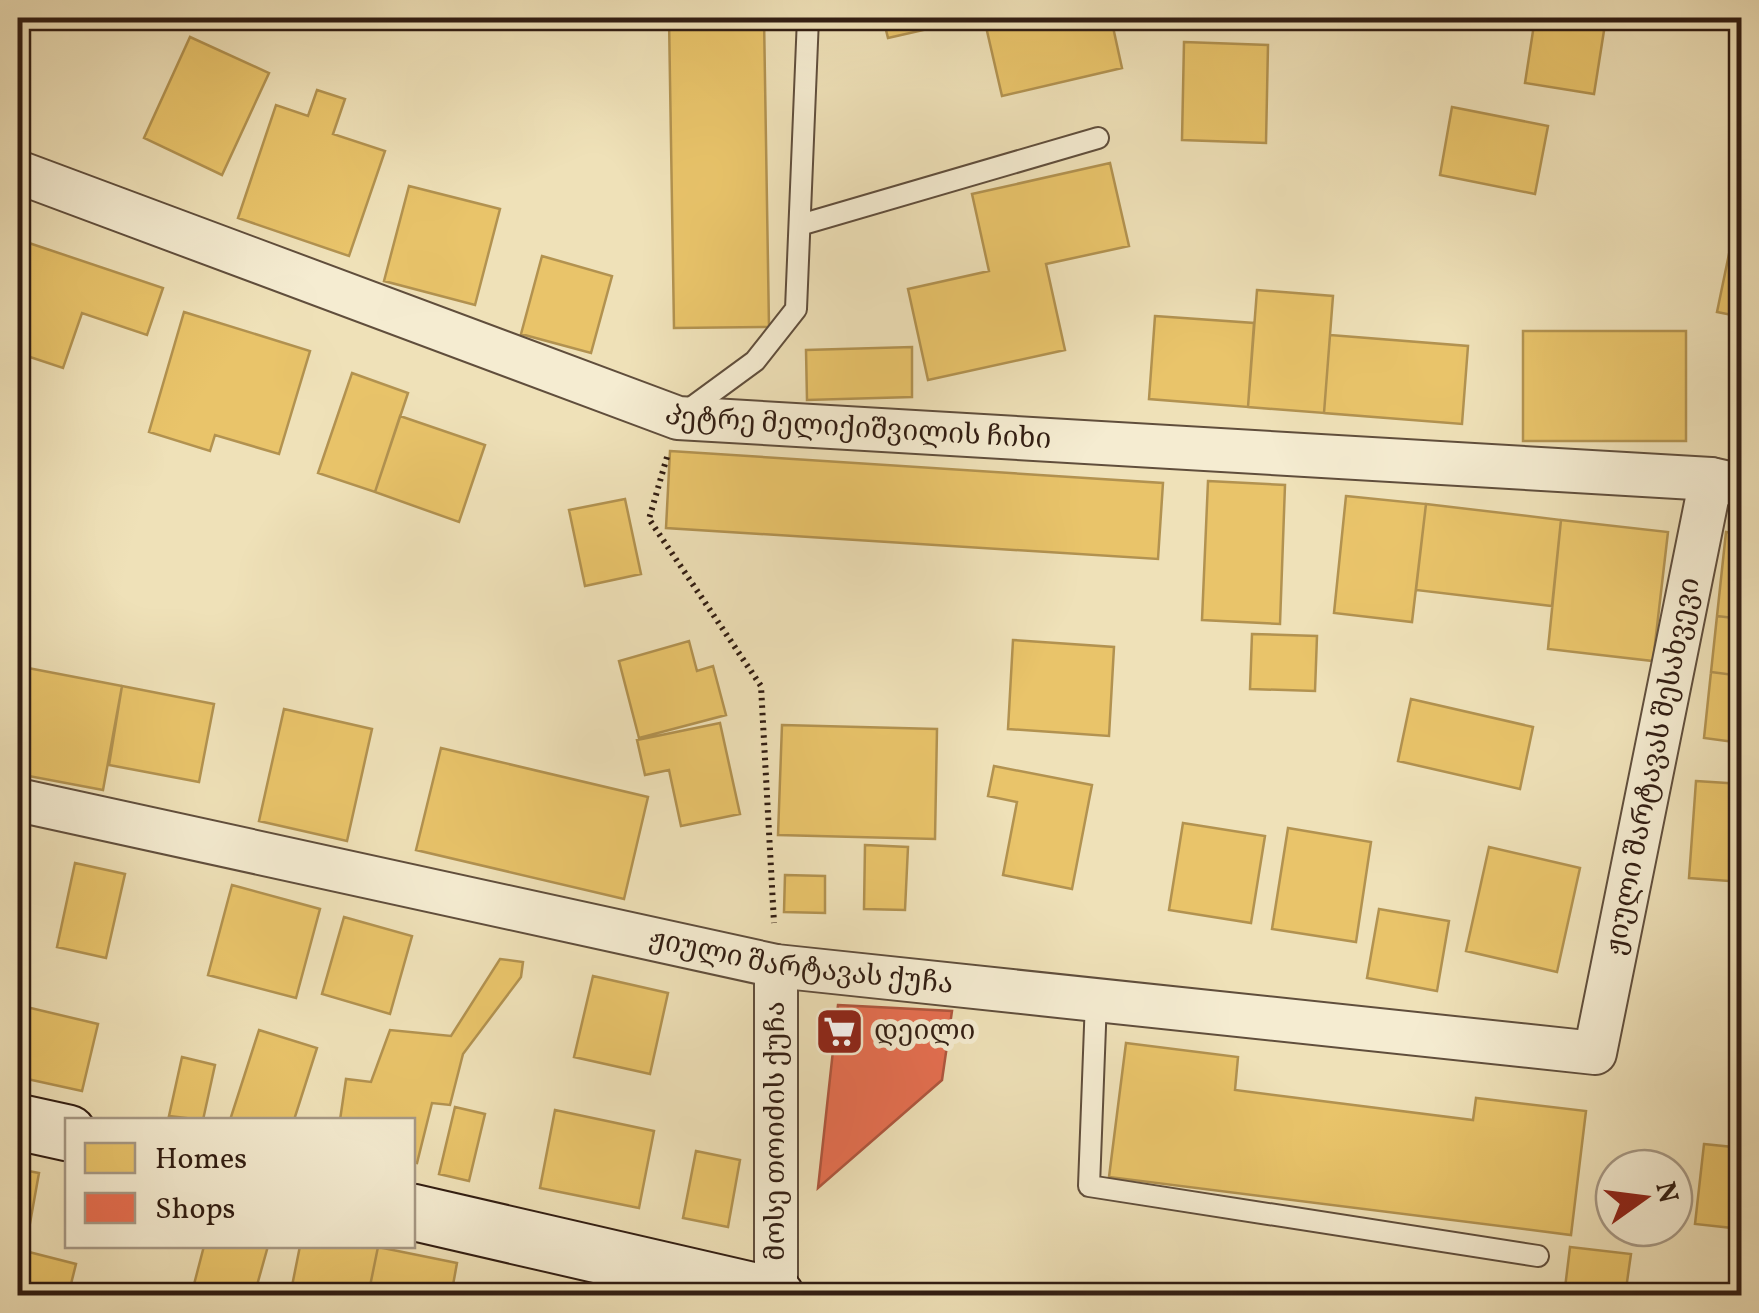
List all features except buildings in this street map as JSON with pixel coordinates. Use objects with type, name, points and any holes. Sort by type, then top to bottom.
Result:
[{"type":"street","name":"პეტრე მელიქიშვილის ჩიხი","points":[[18,172],[678,418],[1726,482]]},
{"type":"street","name":"ჟიული შარტავას შესახვევი","points":[[1595,1053],[1726,482]]},
{"type":"street","name":"ჟიული შარტავას ქუჩა","points":[[18,800],[776,966],[1595,1053]]},
{"type":"street","name":"მოსე თოიძის ქუჩა","points":[[776,966],[776,1295]]},
{"type":"street","points":[[18,1122],[65,1132]]},
{"type":"street","points":[[415,1213],[776,1295]]},
{"type":"lane","points":[[678,418],[755,360],[796,309],[808,18]]},
{"type":"lane","points":[[800,224],[1098,138]]},
{"type":"lane","points":[[1096,1000],[1089,1186],[1538,1256]]},
{"type":"path","points":[[678,418],[649,520],[761,686],[776,966]]},
{"type":"place","name":"დეილი","points":[[839,1031]]}]
